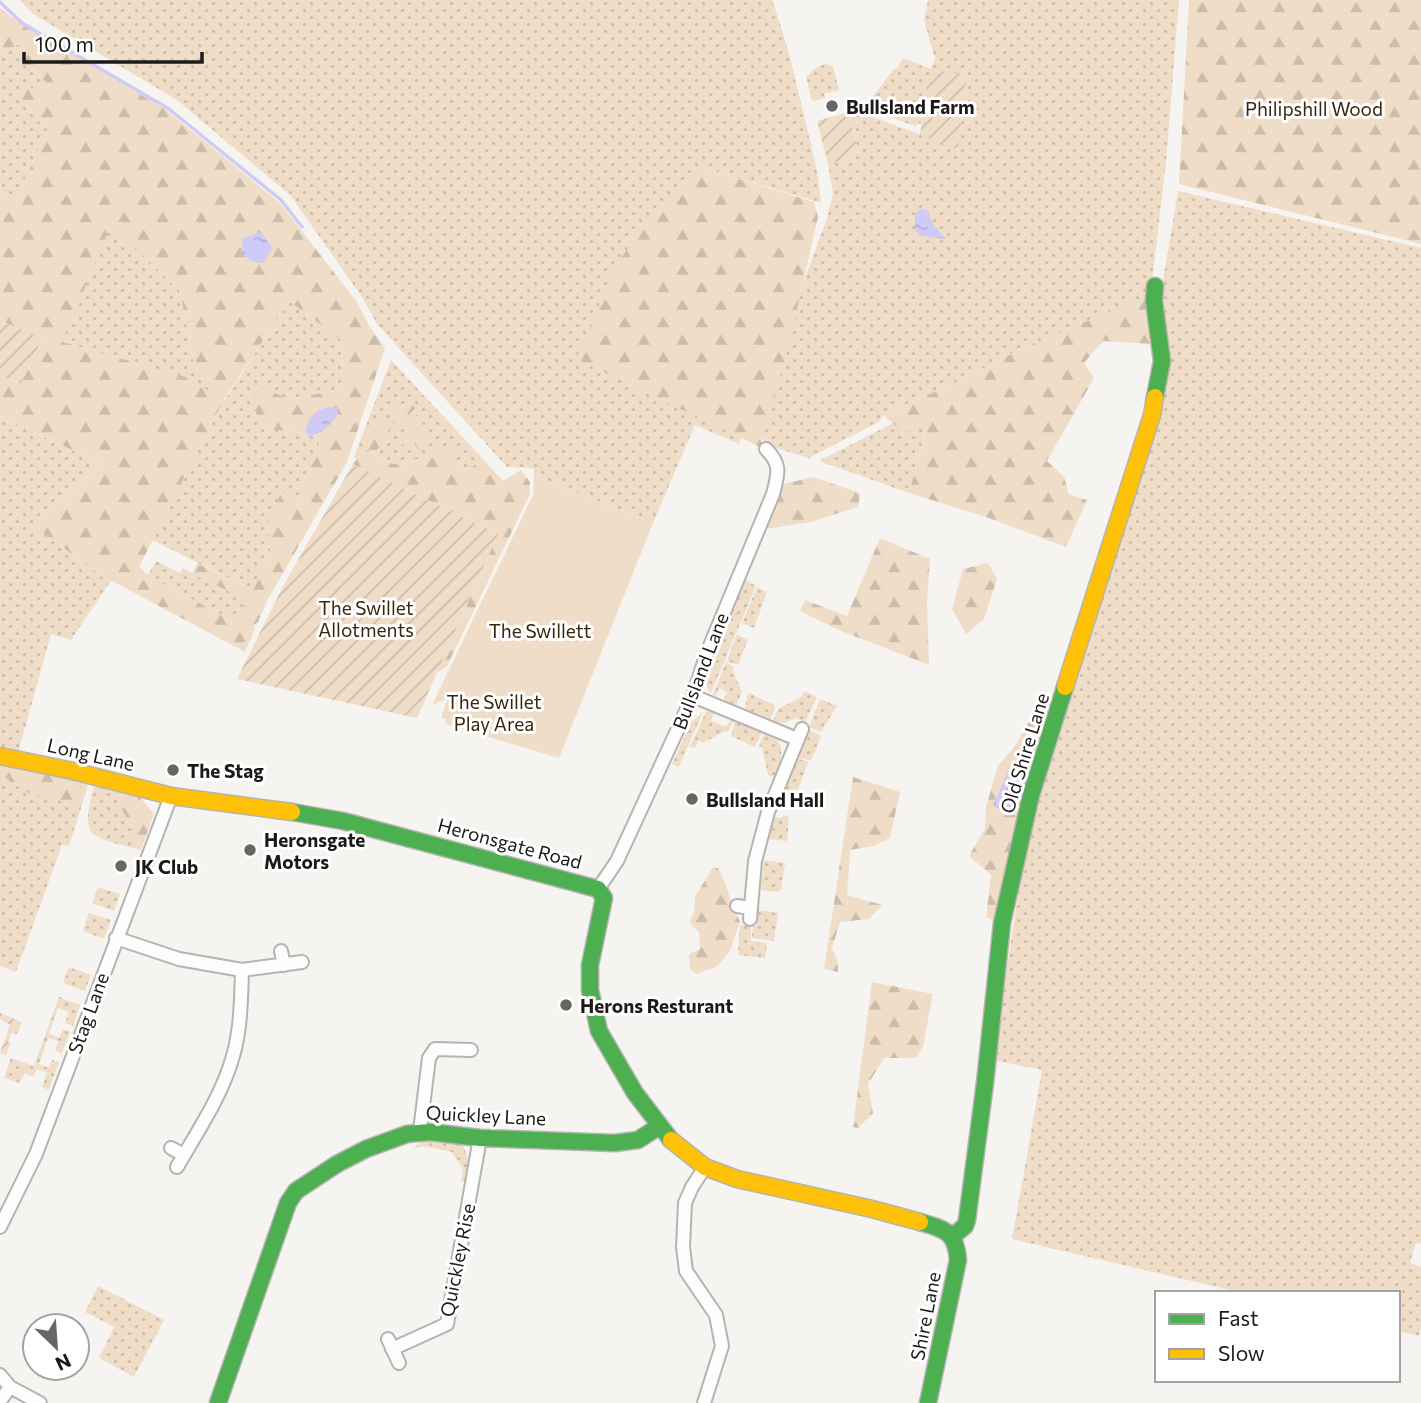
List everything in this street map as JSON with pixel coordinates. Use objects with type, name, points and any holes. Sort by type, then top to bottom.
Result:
[{"type":"street","name":"Old Shire Lane","points":[[952,1237],[965,1226],[967,1220],[1002,923],[1031,795],[1153,415],[1162,361],[1154,301],[1155,286]]},
{"type":"street","name":"Bullsland Lane","points":[[598,889],[617,861],[693,696],[707,653],[773,494],[778,467],[776,459],[766,449]]},
{"type":"street","points":[[693,696],[800,734],[766,817],[755,861],[751,914],[737,906]]},
{"type":"street","name":"Long Lane","points":[[0,756],[74,771],[171,796]]},
{"type":"street","name":"Heronsgate Road","points":[[171,796],[322,817],[598,889],[604,898],[590,965],[590,990],[599,1031],[631,1086],[659,1127],[678,1147],[705,1167],[737,1180],[872,1209],[936,1226],[952,1237]]},
{"type":"street","name":"Stag Lane","points":[[0,1227],[36,1154],[171,796]]},
{"type":"street","points":[[116,938],[179,959],[242,971],[302,962]]},
{"type":"street","points":[[281,951],[284,965]]},
{"type":"street","points":[[177,1167],[218,1096],[233,1057],[241,1012],[242,971]]},
{"type":"street","points":[[420,1131],[429,1058],[435,1049],[471,1050]]},
{"type":"street","name":"Quickley Lane","points":[[218,1403],[291,1197],[337,1164],[393,1138],[420,1131],[480,1138],[632,1143],[659,1127]]},
{"type":"street","name":"Quickley Rise","points":[[399,1363],[390,1344],[447,1324],[480,1138]]},
{"type":"street","points":[[171,1149],[184,1155]]},
{"type":"street","points":[[704,1403],[722,1346],[716,1315],[686,1271],[683,1248],[685,1203],[705,1167]]},
{"type":"street","name":"Shire Lane","points":[[928,1403],[957,1261],[957,1248],[952,1237]]},
{"type":"street","points":[[0,1375],[10,1387],[40,1403]]},
{"type":"street","points":[[0,1401],[10,1387]]},
{"type":"green space","points":[[20,0],[772,0],[797,87],[821,203],[704,168],[742,437],[739,444],[695,425],[653,523],[534,476],[534,469],[507,467],[377,324],[362,297],[290,195],[177,100],[33,14]]},
{"type":"green space","points":[[928,0],[1179,0],[1166,162],[1150,299],[1024,347],[961,380],[883,415],[880,421],[809,458],[770,446],[756,431],[779,349],[827,218],[833,194],[828,164],[859,156],[850,115],[861,113],[958,148],[967,74],[927,81],[921,123],[915,126],[864,108],[903,58],[931,69],[935,59],[924,20]]},
{"type":"green space","name":"Philipshill Wood","points":[[1189,0],[1421,0],[1421,244],[1179,184]]},
{"type":"green space","points":[[0,8],[21,24],[165,109],[280,203],[357,302],[385,348],[347,462],[254,625],[255,629],[245,652],[110,582],[35,527],[100,463],[0,416],[0,375],[21,384],[42,340],[0,320],[0,191],[16,198],[48,130],[19,101],[28,86],[42,92],[45,81],[19,61],[21,44],[0,52]],"holes":[[[111,225],[180,291],[194,365],[221,399],[189,378],[62,342]],[[289,301],[342,341],[341,390],[287,399],[263,387],[250,400],[264,429],[308,433],[321,440],[297,499],[282,492],[269,515],[270,551],[253,590],[197,563],[192,574],[247,600],[237,623],[152,578],[139,567],[223,401]]]},
{"type":"green space","points":[[21,43],[20,61],[45,81],[42,93],[19,101],[48,130],[16,198],[0,191],[0,52]]},
{"type":"green space","points":[[825,64],[833,66],[839,90],[824,94],[825,98],[812,101],[806,77]]},
{"type":"green space","points":[[931,70],[967,74],[958,149],[920,135],[927,81]]},
{"type":"green space","points":[[849,112],[859,156],[828,164],[817,121]]},
{"type":"green space","points":[[704,168],[814,202],[818,217],[789,345],[760,447],[576,359],[615,268],[644,223]]},
{"type":"green space","points":[[1178,191],[1421,248],[1421,1244],[1416,1243],[1410,1263],[1421,1267],[1419,1336],[1400,1331],[1400,1291],[1234,1291],[1012,1239],[1042,1070],[993,1060],[1030,815],[1168,371],[1163,280]]},
{"type":"green space","points":[[111,224],[180,291],[194,365],[224,401],[289,301],[342,341],[341,390],[287,399],[264,429],[307,433],[309,437],[321,440],[297,499],[269,515],[270,551],[253,590],[152,540],[223,401],[61,343]]},
{"type":"green space","points":[[1147,296],[1155,344],[1103,341],[1084,363],[1094,378],[1047,461],[1064,477],[1069,494],[1087,500],[1066,547],[986,517],[909,493],[927,427],[903,432],[883,415],[961,380],[1025,347]]},
{"type":"green space","points":[[0,320],[42,339],[21,384],[0,375]]},
{"type":"green space","points":[[391,360],[483,459],[467,471],[454,463],[454,451],[431,451],[406,466],[380,461],[362,452],[357,459],[354,457]]},
{"type":"green space","points":[[399,401],[403,405],[413,404],[415,409],[410,416],[418,416],[423,420],[422,431],[430,435],[428,447],[420,450],[413,437],[410,443],[402,445],[397,440],[400,434],[408,433],[410,426],[408,423],[399,428],[391,421],[390,431],[386,433],[386,443],[376,450],[366,450],[366,435],[376,428],[380,421],[389,420],[391,408]]},
{"type":"green space","points":[[0,416],[100,463],[35,527],[110,582],[71,640],[51,634],[17,757],[0,754]]},
{"type":"green space","points":[[893,423],[927,426],[909,493],[819,461]]},
{"type":"green space","points":[[454,450],[454,463],[467,471],[483,459],[503,481],[521,470],[530,482],[530,494],[447,666],[437,673],[498,534],[353,464],[362,452],[373,451],[380,461],[406,466],[431,451]]},
{"type":"green space","name":"The Swillet Allotments","points":[[353,464],[498,534],[417,718],[237,679],[282,588]]},
{"type":"green space","name":"The Swillett","points":[[534,476],[653,523],[559,758],[445,724],[446,719],[441,718],[448,698],[432,705],[533,495]]},
{"type":"green space","points":[[813,477],[860,493],[858,507],[811,522],[766,529],[779,485]]},
{"type":"green space","points":[[880,538],[930,559],[927,602],[929,665],[841,631],[800,611],[805,600],[847,616]]},
{"type":"green space","points":[[156,561],[180,573],[183,568],[248,600],[238,624],[148,575]]},
{"type":"green space","points":[[988,563],[997,579],[984,619],[966,634],[952,609],[963,569]]},
{"type":"green space","points":[[742,578],[756,586],[711,693],[706,683],[710,661]]},
{"type":"green space","points":[[757,587],[767,592],[754,628],[742,623]]},
{"type":"green space","points":[[737,634],[748,640],[738,665],[727,661]]},
{"type":"green space","points":[[726,662],[734,667],[742,692],[736,706],[724,700],[727,692],[719,688],[716,696],[713,694]]},
{"type":"green space","points":[[804,691],[817,697],[805,722],[795,718],[784,722],[773,721],[778,709],[801,697]]},
{"type":"green space","points":[[748,693],[773,704],[775,708],[770,720],[745,709]]},
{"type":"green space","points":[[820,699],[837,706],[821,732],[809,727]]},
{"type":"green space","points":[[1042,699],[1055,709],[998,922],[986,917],[991,875],[969,856],[985,828],[986,807],[998,766],[1015,746]]},
{"type":"green space","points":[[706,711],[714,713],[711,721],[726,727],[731,719],[734,720],[728,732],[725,731],[703,743],[699,740],[695,748],[690,747]]},
{"type":"green space","points":[[703,712],[679,767],[672,764],[691,722]]},
{"type":"green space","points":[[735,721],[762,733],[755,747],[731,736]]},
{"type":"green space","points":[[809,730],[821,736],[811,761],[798,757]]},
{"type":"green space","points":[[764,734],[778,740],[780,745],[781,759],[774,777],[768,775],[762,748],[759,746]]},
{"type":"green space","points":[[797,758],[808,762],[795,798],[783,794]]},
{"type":"green space","points":[[0,761],[138,795],[154,814],[141,850],[137,849],[135,834],[112,790],[88,784],[81,806],[26,792],[0,774]]},
{"type":"green space","points":[[0,767],[87,789],[69,846],[62,845],[16,972],[0,966]]},
{"type":"green space","points":[[853,777],[900,792],[890,838],[873,846],[850,850],[847,895],[882,905],[869,919],[840,922],[832,948],[838,962],[838,972],[824,969]]},
{"type":"green space","points":[[94,786],[137,797],[149,813],[137,849],[108,841],[92,832],[88,816]]},
{"type":"green space","points":[[774,817],[789,817],[787,841],[768,839]]},
{"type":"green space","points":[[764,860],[785,863],[781,890],[778,892],[761,890]]},
{"type":"green space","points":[[713,867],[718,868],[740,921],[731,949],[718,966],[697,974],[690,970],[689,954],[700,949],[699,932],[689,922],[694,913],[695,897]]},
{"type":"green space","points":[[98,887],[120,894],[114,911],[92,903]]},
{"type":"green space","points":[[758,910],[778,913],[774,941],[752,938],[753,926],[757,926]]},
{"type":"green space","points":[[89,913],[111,920],[104,939],[83,931]]},
{"type":"green space","points":[[740,925],[751,926],[751,941],[767,943],[765,958],[738,955]]},
{"type":"green space","points":[[69,967],[91,975],[85,991],[63,983]]},
{"type":"green space","points":[[872,982],[933,994],[923,1046],[916,1058],[884,1058],[868,1084],[873,1113],[858,1128],[853,1127]]},
{"type":"green space","points":[[59,997],[80,1005],[73,1026],[65,1023],[69,1012],[58,1008],[49,1034],[59,1038],[63,1029],[70,1032],[62,1053],[55,1051],[58,1041],[48,1038],[39,1064],[49,1068],[52,1060],[59,1062],[49,1090],[42,1087],[47,1073],[37,1069],[33,1077],[24,1073],[20,1083],[4,1078],[11,1058],[34,1066]]},
{"type":"green space","points":[[0,1013],[22,1022],[17,1034],[11,1033],[8,1042],[11,1043],[6,1055],[0,1053],[10,1025],[0,1019]]},
{"type":"green space","points":[[426,1137],[463,1144],[469,1162],[466,1181],[461,1181],[463,1169],[452,1152],[423,1146],[413,1149]]},
{"type":"green space","points":[[98,1286],[164,1320],[134,1377],[99,1358],[114,1327],[91,1315],[91,1312],[85,1312]]},
{"type":"water","points":[[920,209],[927,210],[933,224],[946,239],[921,236],[915,231],[915,214]]},
{"type":"water","points":[[261,232],[273,248],[263,263],[251,261],[241,253],[243,238]]},
{"type":"water","points":[[337,407],[338,415],[325,428],[309,437],[305,430],[311,418],[316,412]]},
{"type":"water","points":[[1019,766],[1029,771],[1021,798],[1014,811],[1005,811],[993,805],[1010,768]]},
{"type":"waterway","points":[[0,2],[22,23],[169,109],[281,200],[302,227]]},
{"type":"traffic: fast","points":[[1155,286],[1154,301],[1162,361],[1155,397]]},
{"type":"traffic: fast","points":[[952,1237],[965,1226],[967,1220],[1002,923],[1031,795],[1065,687]]},
{"type":"traffic: fast","points":[[292,812],[343,821],[598,889],[604,898],[590,965],[590,990],[599,1031],[635,1093],[671,1140]]},
{"type":"traffic: fast","points":[[218,1403],[288,1203],[296,1191],[337,1164],[366,1149],[407,1134],[430,1132],[480,1138],[615,1143],[638,1140],[658,1127]]},
{"type":"traffic: fast","points":[[920,1222],[948,1233],[955,1243],[958,1260],[928,1403]]},
{"type":"traffic: slow","points":[[1065,687],[1152,415],[1155,397]]},
{"type":"traffic: slow","points":[[0,756],[171,796],[292,812]]},
{"type":"traffic: slow","points":[[671,1140],[705,1167],[737,1179],[920,1222]]},
{"type":"place","name":"Bullsland Farm","points":[[832,106]]},
{"type":"place","name":"The Stag","points":[[173,770]]},
{"type":"place","name":"Bullsland Hall","points":[[692,799]]},
{"type":"place","name":"Heronsgate Motors","points":[[250,850]]},
{"type":"place","name":"JK Club","points":[[121,866]]},
{"type":"place","name":"Herons Resturant","points":[[566,1005]]},
{"type":"park label","name":"The Swillet Play Area","points":[[494,712]]}]
